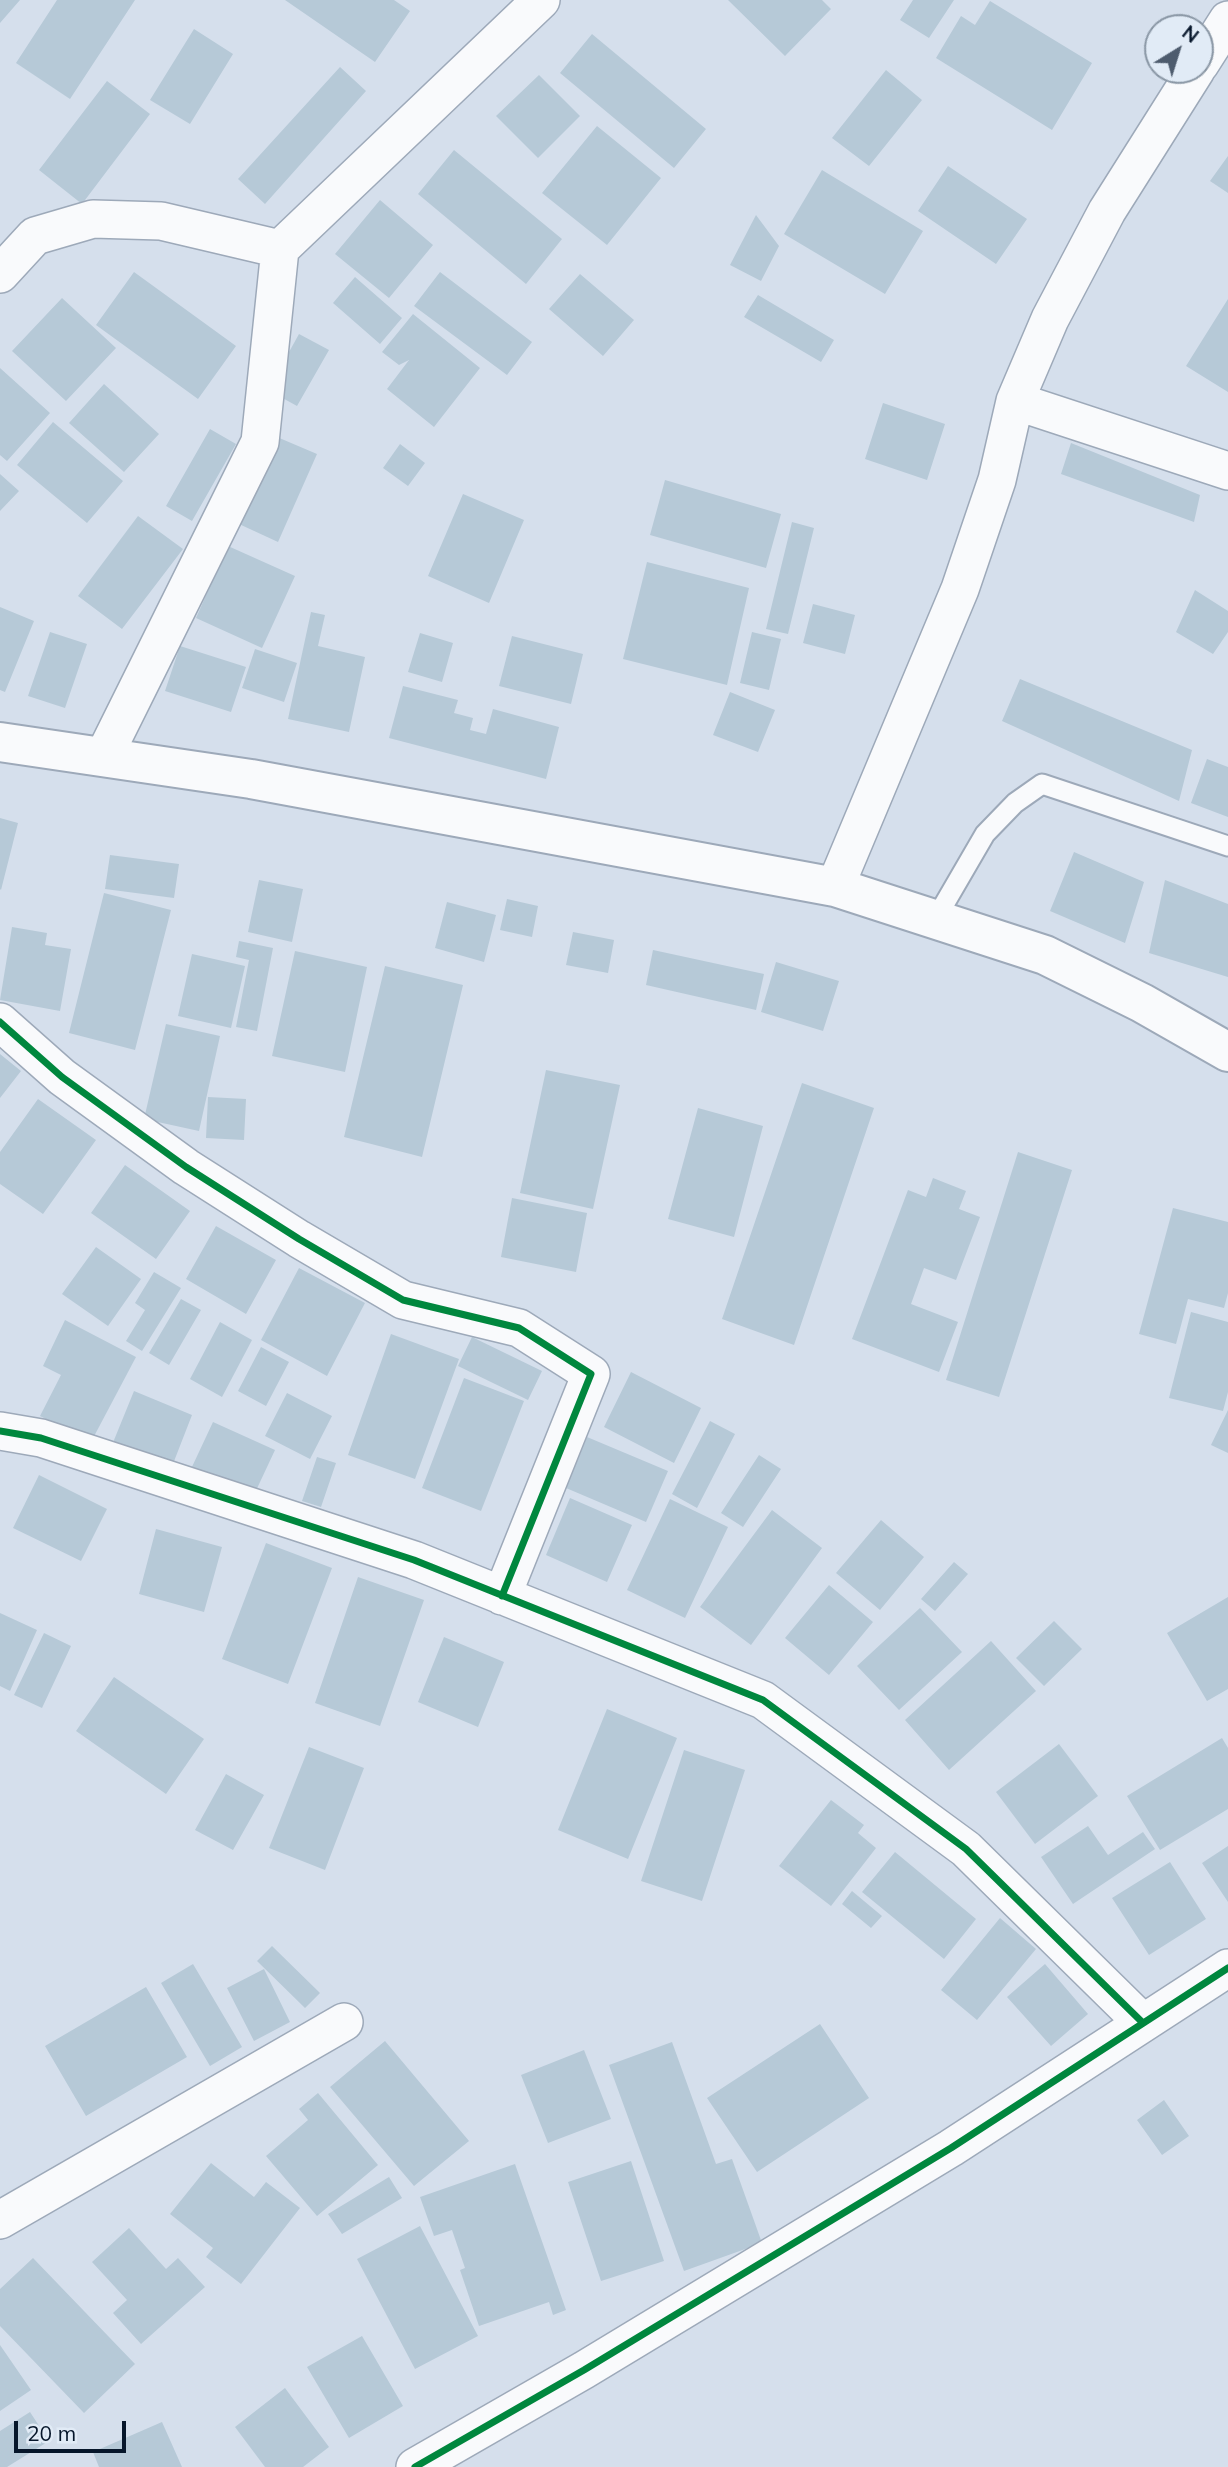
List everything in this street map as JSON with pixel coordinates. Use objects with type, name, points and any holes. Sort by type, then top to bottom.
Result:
[{"type":"main road","points":[[0,742],[251,779],[835,887],[1045,955],[1142,1003],[1228,1052]]},
{"type":"street","points":[[104,756],[260,442],[280,249],[541,0]]},
{"type":"street","points":[[1214,42],[1228,20]]},
{"type":"street","points":[[835,887],[960,590],[998,480],[1015,401],[1050,319],[1107,211],[1187,84]]},
{"type":"street","points":[[0,274],[35,236],[93,219],[161,221],[280,249]]},
{"type":"street","points":[[1015,401],[1228,471]]},
{"type":"street","points":[[0,1023],[62,1077],[141,1134],[299,1239],[403,1300],[519,1328],[590,1374],[502,1597]]},
{"type":"street","points":[[0,1431],[41,1438],[414,1560],[763,1700],[966,1849],[1143,2023]]},
{"type":"street","points":[[415,2467],[584,2370],[939,2155],[1228,1968]]},
{"type":"street","points":[[0,2220],[344,2022]]},
{"type":"lane","points":[[935,920],[985,834],[1015,803],[1042,784],[1228,846]]},
{"type":"building","points":[[0,0],[20,0],[0,23]]},
{"type":"building","points":[[57,0],[135,0],[70,99],[16,63]]},
{"type":"building","points":[[285,0],[394,0],[410,11],[375,62]]},
{"type":"building","points":[[728,0],[822,0],[831,9],[785,56]]},
{"type":"building","points":[[913,0],[954,0],[929,38],[900,20]]},
{"type":"building","points":[[990,1],[1092,63],[1052,130],[936,58],[961,16],[975,25]]},
{"type":"building","points":[[194,29],[233,54],[190,124],[150,100]]},
{"type":"building","points":[[592,34],[706,129],[674,168],[560,73]]},
{"type":"building","points":[[340,67],[366,91],[265,204],[238,179]]},
{"type":"building","points":[[886,70],[922,100],[869,166],[832,138]]},
{"type":"building","points":[[539,75],[580,116],[538,158],[496,116]]},
{"type":"building","points":[[107,81],[150,114],[82,204],[39,170]]},
{"type":"building","points":[[597,126],[661,178],[607,245],[542,193]]},
{"type":"building","points":[[454,150],[562,239],[526,284],[418,194]]},
{"type":"building","points":[[1228,156],[1228,193],[1210,181]]},
{"type":"building","points":[[948,166],[1027,219],[996,264],[918,211]]},
{"type":"building","points":[[822,170],[923,231],[885,294],[784,234]]},
{"type":"building","points":[[380,200],[433,245],[389,298],[335,254]]},
{"type":"building","points":[[756,215],[779,246],[761,281],[730,265]]},
{"type":"building","points":[[134,272],[236,346],[198,399],[96,325]]},
{"type":"building","points":[[440,272],[532,342],[507,375],[414,306]]},
{"type":"building","points":[[580,274],[634,320],[603,356],[549,309]]},
{"type":"building","points":[[355,277],[402,318],[380,344],[333,303]]},
{"type":"building","points":[[758,295],[834,340],[821,362],[744,317]]},
{"type":"building","points":[[62,298],[116,348],[66,401],[12,351]]},
{"type":"building","points":[[1228,299],[1228,392],[1186,366]]},
{"type":"building","points":[[413,314],[480,368],[434,427],[387,389],[409,360],[399,365],[382,352]]},
{"type":"building","points":[[299,334],[329,350],[297,406],[268,390]]},
{"type":"building","points":[[0,368],[50,413],[7,461],[0,455]]},
{"type":"building","points":[[104,384],[159,434],[124,472],[69,423]]},
{"type":"building","points":[[883,403],[945,424],[927,480],[865,459]]},
{"type":"building","points":[[53,422],[123,481],[87,523],[17,465]]},
{"type":"building","points":[[210,429],[236,444],[192,521],[166,506]]},
{"type":"building","points":[[277,437],[317,454],[278,542],[239,524]]},
{"type":"building","points":[[1071,443],[1200,495],[1194,522],[1061,474]]},
{"type":"building","points":[[400,444],[425,463],[408,486],[383,468]]},
{"type":"building","points":[[0,474],[19,491],[0,511]]},
{"type":"building","points":[[665,480],[781,514],[766,568],[650,535]]},
{"type":"building","points":[[463,494],[524,520],[489,603],[428,576]]},
{"type":"building","points":[[138,516],[183,549],[122,629],[78,596]]},
{"type":"building","points":[[792,522],[814,528],[788,634],[766,629]]},
{"type":"building","points":[[228,546],[295,576],[262,648],[196,618]]},
{"type":"building","points":[[647,562],[749,588],[727,685],[623,659]]},
{"type":"building","points":[[1195,590],[1228,611],[1228,632],[1213,654],[1176,632]]},
{"type":"building","points":[[813,604],[855,615],[845,654],[803,643]]},
{"type":"building","points":[[0,607],[34,621],[5,692],[0,690]]},
{"type":"building","points":[[311,612],[325,615],[318,646],[365,657],[349,732],[288,719]]},
{"type":"building","points":[[50,632],[87,644],[65,708],[28,696]]},
{"type":"building","points":[[752,632],[781,639],[769,690],[740,683]]},
{"type":"building","points":[[420,633],[453,643],[442,682],[408,672]]},
{"type":"building","points":[[512,636],[583,654],[571,704],[499,686]]},
{"type":"building","points":[[180,646],[246,667],[231,712],[165,691]]},
{"type":"building","points":[[255,649],[297,663],[284,702],[242,688]]},
{"type":"building","points":[[1020,679],[1192,750],[1179,801],[1002,721]]},
{"type":"building","points":[[403,686],[458,700],[454,713],[473,718],[470,730],[486,734],[493,709],[559,727],[546,779],[389,738]]},
{"type":"building","points":[[730,692],[775,710],[758,752],[713,735]]},
{"type":"building","points":[[1207,759],[1228,767],[1228,817],[1191,803]]},
{"type":"building","points":[[0,818],[18,823],[1,890],[0,889]]},
{"type":"building","points":[[1074,852],[1144,882],[1125,943],[1050,911]]},
{"type":"building","points":[[110,855],[179,864],[174,898],[105,889]]},
{"type":"building","points":[[259,880],[303,889],[292,942],[248,932]]},
{"type":"building","points":[[1165,880],[1228,904],[1228,977],[1149,953]]},
{"type":"building","points":[[104,893],[171,910],[135,1050],[69,1033]]},
{"type":"building","points":[[507,899],[538,906],[532,937],[500,930]]},
{"type":"building","points":[[447,902],[496,915],[484,962],[435,948]]},
{"type":"building","points":[[12,927],[47,933],[45,945],[71,949],[60,1011],[0,1000]]},
{"type":"building","points":[[573,932],[614,940],[608,973],[566,965]]},
{"type":"building","points":[[239,941],[273,948],[257,1031],[236,1027],[249,960],[236,957]]},
{"type":"building","points":[[653,950],[764,974],[756,1010],[646,985]]},
{"type":"building","points":[[295,951],[367,967],[345,1072],[272,1056]]},
{"type":"building","points":[[192,954],[245,966],[231,1028],[178,1016]]},
{"type":"building","points":[[776,962],[839,981],[823,1031],[761,1012]]},
{"type":"building","points":[[385,966],[463,985],[422,1157],[344,1137]]},
{"type":"building","points":[[166,1024],[220,1036],[199,1131],[144,1119]]},
{"type":"building","points":[[0,1054],[21,1071],[0,1098]]},
{"type":"building","points":[[546,1070],[620,1085],[593,1209],[520,1193]]},
{"type":"building","points":[[802,1083],[874,1108],[794,1345],[722,1319]]},
{"type":"building","points":[[208,1097],[246,1099],[244,1140],[206,1138]]},
{"type":"building","points":[[38,1099],[96,1140],[43,1214],[0,1184],[0,1152]]},
{"type":"building","points":[[698,1108],[763,1126],[734,1237],[668,1219]]},
{"type":"building","points":[[1018,1152],[1072,1170],[999,1397],[946,1380]]},
{"type":"building","points":[[125,1165],[190,1211],[156,1259],[91,1213]]},
{"type":"building","points":[[933,1178],[966,1191],[959,1209],[980,1217],[956,1280],[924,1268],[911,1304],[958,1322],[939,1372],[852,1339],[908,1190],[926,1197]]},
{"type":"building","points":[[512,1198],[587,1213],[576,1272],[501,1257]]},
{"type":"building","points":[[1173,1208],[1228,1222],[1228,1293],[1224,1308],[1188,1299],[1176,1344],[1139,1334]]},
{"type":"building","points":[[216,1226],[276,1260],[246,1314],[186,1279]]},
{"type":"building","points":[[96,1247],[141,1279],[108,1326],[62,1294]]},
{"type":"building","points":[[299,1268],[365,1303],[327,1376],[261,1340]]},
{"type":"building","points":[[154,1272],[181,1288],[142,1351],[126,1341],[145,1310],[135,1303]]},
{"type":"building","points":[[181,1299],[201,1310],[169,1365],[149,1353]]},
{"type":"building","points":[[1191,1312],[1228,1322],[1228,1392],[1223,1411],[1169,1398]]},
{"type":"building","points":[[65,1320],[136,1357],[91,1442],[40,1416],[61,1375],[43,1366]]},
{"type":"building","points":[[220,1322],[252,1340],[222,1397],[190,1379]]},
{"type":"building","points":[[391,1334],[459,1359],[415,1479],[348,1455]]},
{"type":"building","points":[[472,1337],[542,1371],[528,1400],[458,1366]]},
{"type":"building","points":[[261,1347],[289,1362],[266,1406],[238,1391]]},
{"type":"building","points":[[631,1372],[701,1408],[674,1463],[604,1427]]},
{"type":"building","points":[[464,1378],[524,1401],[481,1511],[422,1488]]},
{"type":"building","points":[[134,1391],[192,1415],[171,1469],[112,1445]]},
{"type":"building","points":[[287,1393],[332,1416],[310,1459],[265,1436]]},
{"type":"building","points":[[1228,1410],[1228,1453],[1211,1445]]},
{"type":"building","points":[[710,1421],[735,1434],[697,1508],[672,1494]]},
{"type":"building","points":[[213,1422],[275,1450],[253,1497],[191,1469]]},
{"type":"building","points":[[587,1437],[668,1471],[646,1522],[566,1488]]},
{"type":"building","points":[[759,1455],[781,1469],[743,1527],[721,1513]]},
{"type":"building","points":[[317,1457],[336,1463],[321,1507],[302,1501]]},
{"type":"building","points":[[39,1475],[107,1509],[81,1561],[13,1528]]},
{"type":"building","points":[[570,1498],[632,1525],[607,1582],[546,1555]]},
{"type":"building","points":[[670,1499],[728,1527],[685,1618],[627,1590]]},
{"type":"building","points":[[772,1510],[822,1548],[751,1645],[700,1607]]},
{"type":"building","points":[[881,1520],[924,1557],[880,1610],[836,1573]]},
{"type":"building","points":[[156,1529],[222,1547],[204,1612],[139,1594]]},
{"type":"building","points":[[266,1543],[332,1568],[288,1684],[222,1659]]},
{"type":"building","points":[[954,1562],[968,1574],[935,1611],[921,1599]]},
{"type":"building","points":[[358,1577],[424,1600],[380,1726],[315,1703]]},
{"type":"building","points":[[829,1585],[873,1622],[829,1675],[785,1638]]},
{"type":"building","points":[[1228,1597],[1228,1689],[1207,1701],[1167,1633]]},
{"type":"building","points":[[920,1608],[962,1652],[899,1710],[857,1666]]},
{"type":"building","points":[[0,1613],[37,1630],[10,1691],[0,1686]]},
{"type":"building","points":[[1054,1621],[1082,1649],[1044,1686],[1016,1658]]},
{"type":"building","points":[[44,1633],[71,1646],[42,1708],[14,1695]]},
{"type":"building","points":[[444,1637],[504,1662],[478,1727],[418,1702]]},
{"type":"building","points":[[991,1641],[1036,1691],[949,1770],[905,1720]]},
{"type":"building","points":[[114,1677],[204,1739],[166,1794],[76,1731]]},
{"type":"building","points":[[607,1709],[677,1738],[628,1859],[558,1830]]},
{"type":"building","points":[[1222,1738],[1228,1748],[1228,1809],[1160,1850],[1127,1796]]},
{"type":"building","points":[[1059,1744],[1098,1796],[1035,1844],[996,1792]]},
{"type":"building","points":[[309,1747],[364,1768],[325,1870],[269,1848]]},
{"type":"building","points":[[684,1750],[745,1770],[702,1901],[641,1881]]},
{"type":"building","points":[[226,1774],[264,1795],[233,1850],[195,1830]]},
{"type":"building","points":[[831,1800],[864,1825],[858,1833],[876,1848],[831,1906],[779,1866]]},
{"type":"building","points":[[1088,1826],[1108,1855],[1143,1832],[1155,1849],[1073,1904],[1041,1857]]},
{"type":"building","points":[[1228,1846],[1228,1902],[1202,1863]]},
{"type":"building","points":[[895,1852],[976,1919],[944,1959],[862,1892]]},
{"type":"building","points":[[1170,1862],[1206,1919],[1149,1955],[1112,1898]]},
{"type":"building","points":[[852,1891],[882,1916],[871,1928],[842,1904]]},
{"type":"building","points":[[1000,1918],[1036,1949],[977,2020],[941,1990]]},
{"type":"building","points":[[272,1946],[320,1993],[305,2008],[257,1961]]},
{"type":"building","points":[[193,1964],[242,2047],[210,2066],[161,1983]]},
{"type":"building","points":[[1045,1964],[1088,2014],[1051,2046],[1007,1997]]},
{"type":"building","points":[[264,1969],[290,2022],[254,2041],[227,1988]]},
{"type":"building","points":[[146,1987],[187,2057],[86,2116],[45,2046]]},
{"type":"building","points":[[820,2024],[869,2098],[757,2172],[707,2098]]},
{"type":"building","points":[[385,2041],[469,2141],[414,2186],[330,2087]]},
{"type":"building","points":[[672,2042],[716,2164],[732,2159],[762,2243],[684,2271],[609,2065]]},
{"type":"building","points":[[584,2050],[611,2119],[548,2143],[521,2075]]},
{"type":"building","points":[[318,2093],[378,2165],[317,2216],[266,2156],[308,2120],[299,2109]]},
{"type":"building","points":[[1164,2100],[1189,2136],[1162,2155],[1137,2120]]},
{"type":"building","points":[[631,2161],[664,2261],[601,2281],[568,2182]]},
{"type":"building","points":[[211,2163],[254,2197],[266,2182],[300,2208],[241,2284],[206,2257],[213,2248],[170,2214]]},
{"type":"building","points":[[515,2164],[566,2310],[553,2315],[549,2302],[479,2326],[460,2270],[465,2268],[452,2230],[434,2236],[420,2197]]},
{"type":"building","points":[[389,2177],[402,2198],[342,2234],[328,2214]]},
{"type":"building","points":[[420,2226],[478,2336],[415,2369],[357,2259]]},
{"type":"building","points":[[129,2228],[166,2269],[178,2258],[205,2287],[141,2344],[113,2313],[127,2300],[92,2262]]},
{"type":"building","points":[[33,2258],[135,2364],[84,2413],[0,2326],[0,2289]]},
{"type":"building","points":[[362,2336],[403,2406],[349,2438],[307,2367]]},
{"type":"building","points":[[0,2345],[31,2390],[0,2411]]},
{"type":"building","points":[[285,2388],[329,2447],[303,2467],[265,2467],[235,2427]]},
{"type":"building","points":[[30,2412],[49,2441],[7,2467],[0,2467],[0,2431]]},
{"type":"building","points":[[162,2422],[182,2467],[99,2467],[93,2452]]},
{"type":"cycle path","points":[[0,1022],[62,1077],[186,1167],[299,1239],[403,1300],[519,1328],[591,1374],[502,1596]]},
{"type":"cycle path","points":[[0,1431],[41,1438],[414,1560],[763,1700],[966,1849],[1143,2023]]},
{"type":"cycle path","points":[[415,2467],[584,2370],[951,2148],[1228,1968]]}]
